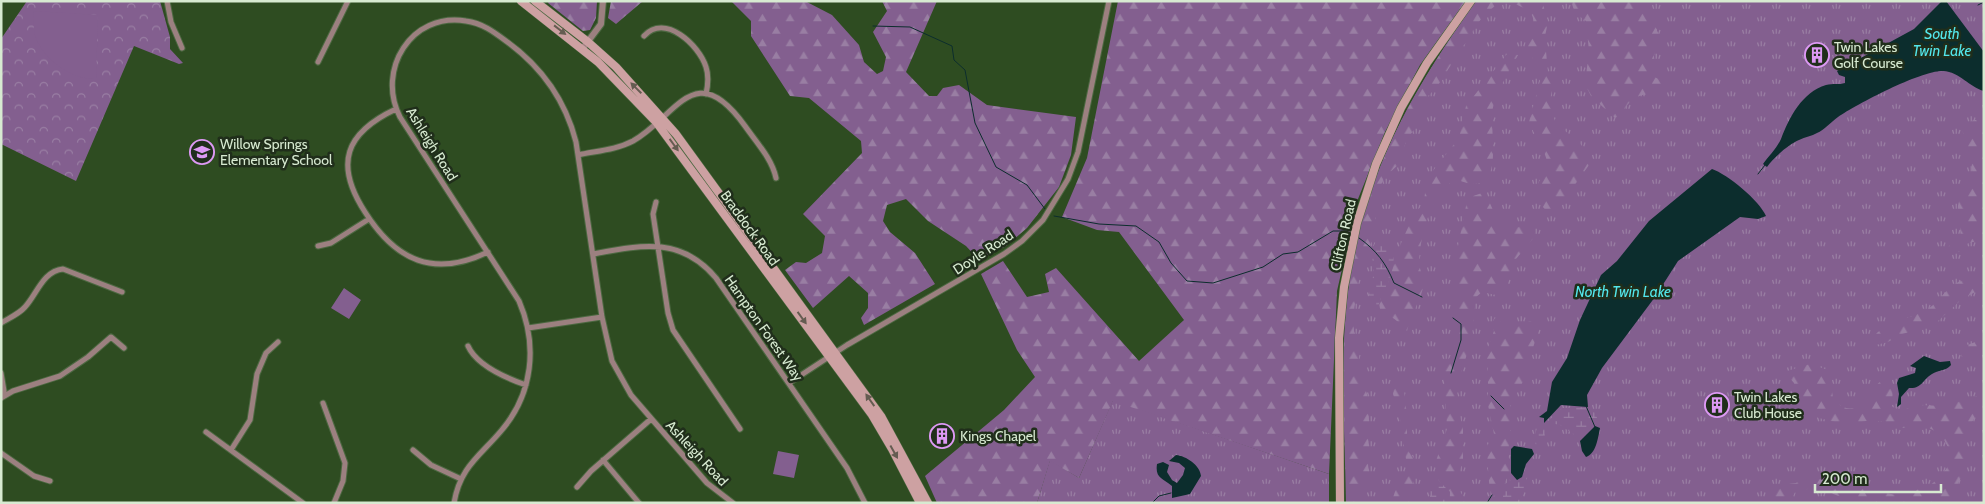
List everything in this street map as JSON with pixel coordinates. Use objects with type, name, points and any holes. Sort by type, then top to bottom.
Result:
[{"type":"main road","name":"Braddock Road","points":[[521,1],[585,45]]},
{"type":"main road","name":"Braddock Road","points":[[535,1],[585,45],[659,119],[832,354],[881,416],[928,503]]},
{"type":"main road","name":"Clifton Road","points":[[1340,503],[1340,329],[1345,278],[1356,223],[1376,164],[1401,108],[1427,63],[1471,1]]},
{"type":"main road","name":"Braddock Road","points":[[832,354],[882,432],[920,503]]},
{"type":"street","points":[[167,1],[171,22],[182,48]]},
{"type":"street","points":[[318,62],[348,1]]},
{"type":"street","points":[[585,45],[601,24],[603,1]]},
{"type":"street","name":"Doyle Road","points":[[788,383],[832,354],[1005,254],[1022,241],[1047,214],[1062,193],[1074,166],[1109,1]]},
{"type":"street","name":"Ashleigh Road","points":[[454,503],[461,479],[474,458],[501,431],[512,416],[526,385],[530,365],[528,328],[519,302],[396,109],[392,88],[392,74],[396,59],[418,32],[434,24],[451,20],[468,21],[493,31],[519,50],[543,74],[564,106],[578,155],[607,345],[617,371],[631,395],[707,484],[733,503]]},
{"type":"street","points":[[644,36],[650,30],[657,28],[671,30],[684,38],[698,52],[705,65],[708,78],[706,94]]},
{"type":"street","points":[[578,155],[626,144],[642,135],[681,100],[706,94],[725,102],[734,111],[772,165],[776,178]]},
{"type":"street","points":[[396,109],[364,127],[355,140],[349,154],[350,186],[369,219],[379,234],[397,250],[426,263],[460,263],[488,252]]},
{"type":"street","points":[[656,202],[653,214],[657,246],[668,313],[673,330],[740,429]]},
{"type":"street","points":[[318,246],[331,243],[369,219]]},
{"type":"street","name":"Hampton Forest Way","points":[[593,254],[657,246],[684,252],[708,270],[847,468],[864,501]]},
{"type":"street","points":[[1,323],[22,311],[49,274],[57,270],[63,269],[122,292]]},
{"type":"street","points":[[528,328],[602,317]]},
{"type":"street","points":[[1,397],[13,391],[60,376],[88,357],[111,337],[124,348]]},
{"type":"street","points":[[231,450],[250,420],[257,374],[266,353],[278,342]]},
{"type":"street","points":[[468,346],[477,359],[500,374],[526,385]]},
{"type":"street","points":[[1,373],[4,391],[1,397]]},
{"type":"street","points":[[323,403],[345,463],[343,481],[334,503]]},
{"type":"street","points":[[578,486],[603,460],[651,419]]},
{"type":"street","points":[[206,432],[303,503]]},
{"type":"street","points":[[413,450],[432,465],[461,479]]},
{"type":"street","points":[[1,453],[34,476],[50,481]]},
{"type":"street","points":[[603,460],[639,503]]},
{"type":"street","points":[[856,503],[864,501]]},
{"type":"green space","points":[[27,1],[160,1],[170,37],[170,49],[183,63],[179,64],[134,46],[76,181],[1,144],[1,39]]},
{"type":"green space","points":[[549,1],[597,1],[596,18],[590,30],[583,31],[548,3]]},
{"type":"green space","points":[[611,1],[643,1],[616,24],[608,18]]},
{"type":"green space","points":[[731,1],[805,1],[832,15],[859,45],[864,62],[877,74],[883,71],[886,57],[873,32],[887,11],[882,1],[937,1],[906,72],[929,96],[937,96],[943,88],[959,85],[987,105],[1076,117],[1071,155],[1059,187],[1027,228],[1006,246],[979,260],[966,246],[928,221],[906,199],[887,205],[883,221],[890,232],[915,253],[935,284],[864,325],[861,318],[868,308],[868,293],[849,276],[813,308],[785,270],[796,262],[806,263],[822,253],[825,236],[803,214],[862,153],[861,141],[809,98],[790,96],[751,36],[751,21]]},
{"type":"green space","points":[[1118,1],[1466,1],[1420,65],[1385,132],[1358,199],[1337,291],[1329,474],[1113,401],[1079,478],[1050,461],[1037,503],[937,503],[925,476],[1004,410],[1035,377],[1017,350],[981,274],[1003,261],[1027,297],[1049,292],[1045,274],[1056,268],[1139,361],[1184,320],[1119,232],[1097,230],[1062,217],[1087,158]]},
{"type":"green space","points":[[1476,1],[1501,1],[1484,15],[1473,30],[1471,38],[1457,52],[1437,87],[1426,98],[1417,116],[1415,128],[1406,141],[1400,163],[1384,178],[1381,185],[1375,218],[1377,230],[1361,266],[1353,316],[1354,331],[1360,348],[1358,368],[1369,400],[1368,484],[1357,503],[1347,503],[1344,392],[1345,336],[1350,280],[1357,242],[1367,204],[1395,133],[1433,65]]},
{"type":"green space","name":"Twin Lakes Golf Course","points":[[1477,1],[1984,1],[1984,503],[1346,503],[1343,382],[1344,334],[1352,266],[1361,224],[1389,146],[1407,109],[1451,37]]},
{"type":"green space","points":[[1508,1],[1542,1],[1548,22],[1545,36],[1548,74],[1553,86],[1550,99],[1553,115],[1556,124],[1578,141],[1589,155],[1589,165],[1553,215],[1545,209],[1537,195],[1538,185],[1546,169],[1547,162],[1529,122],[1540,81],[1540,71],[1525,45],[1532,28],[1533,17],[1525,9]]},
{"type":"green space","points":[[1571,1],[1643,1],[1660,37],[1648,74],[1663,81],[1659,93],[1642,95],[1635,98],[1615,118],[1591,96],[1585,84],[1589,51],[1586,21],[1575,13]]},
{"type":"green space","points":[[34,11],[98,15],[96,79],[77,76],[51,60],[44,52],[34,33]]},
{"type":"green space","points":[[1507,54],[1518,55],[1502,83],[1493,106],[1493,152],[1489,176],[1482,182],[1472,184],[1456,179],[1447,185],[1434,204],[1425,226],[1420,250],[1419,264],[1423,288],[1407,331],[1392,317],[1381,314],[1379,303],[1390,278],[1394,260],[1411,220],[1424,202],[1432,172],[1459,138],[1466,106]]},
{"type":"green space","points":[[1984,118],[1984,243],[1978,241],[1968,243],[1963,252],[1955,252],[1948,248],[1950,244],[1960,239],[1958,206],[1961,197],[1971,182],[1972,176],[1971,163],[1962,129],[1971,121]]},
{"type":"green space","points":[[1485,192],[1501,224],[1510,229],[1519,227],[1527,221],[1534,227],[1535,236],[1516,259],[1506,287],[1496,295],[1482,292],[1475,298],[1472,338],[1457,386],[1458,408],[1463,429],[1463,460],[1458,477],[1458,488],[1467,503],[1449,503],[1450,492],[1439,481],[1435,464],[1447,429],[1444,368],[1454,350],[1456,339],[1455,305],[1459,280],[1455,261],[1466,206],[1470,197]]},
{"type":"green space","points":[[1377,239],[1391,253],[1393,258],[1392,272],[1378,309],[1368,298],[1373,270],[1370,254]]},
{"type":"green space","points":[[1984,277],[1984,287],[1961,300],[1938,321],[1924,328],[1902,334],[1888,342],[1872,346],[1871,340],[1884,327],[1928,309],[1956,283],[1966,279]]},
{"type":"green space","points":[[344,288],[361,300],[349,319],[331,308]]},
{"type":"green space","points":[[1495,318],[1506,325],[1514,326],[1530,321],[1535,324],[1538,331],[1523,382],[1510,401],[1510,430],[1513,435],[1507,452],[1511,464],[1510,471],[1499,495],[1493,496],[1490,487],[1486,448],[1494,434],[1488,405],[1488,370],[1485,356],[1494,331],[1492,323]]},
{"type":"green space","points":[[1978,341],[1984,350],[1980,356],[1971,359],[1961,356],[1962,347]]},
{"type":"green space","points":[[1810,364],[1828,370],[1831,376],[1833,400],[1843,407],[1857,407],[1883,380],[1891,388],[1893,395],[1891,406],[1901,411],[1917,405],[1945,406],[1980,395],[1984,399],[1984,404],[1964,437],[1966,468],[1948,503],[1857,503],[1828,492],[1816,483],[1803,492],[1795,492],[1790,503],[1775,503],[1772,487],[1776,490],[1780,485],[1796,483],[1806,476],[1823,480],[1830,478],[1861,488],[1896,495],[1928,487],[1939,478],[1950,464],[1950,451],[1941,434],[1929,428],[1897,428],[1882,421],[1866,421],[1847,425],[1819,418],[1798,407],[1794,383],[1788,376],[1787,371]]},
{"type":"green space","points":[[1396,373],[1402,374],[1409,452],[1418,463],[1409,503],[1392,503],[1407,466],[1399,412],[1393,394]]},
{"type":"green space","points":[[1113,400],[1329,474],[1329,503],[1037,503],[1050,460],[1079,478]]},
{"type":"green space","points":[[1592,407],[1598,420],[1596,423],[1576,436],[1560,425],[1551,423],[1545,432],[1544,444],[1536,445],[1534,439],[1539,420],[1542,419],[1544,425],[1562,408]]},
{"type":"green space","points":[[778,451],[799,455],[794,478],[773,474]]},
{"type":"green space","points":[[1527,464],[1529,464],[1527,479],[1519,503],[1509,503],[1503,497],[1504,486],[1509,480],[1518,482],[1525,474]]},
{"type":"green space","points":[[1439,481],[1450,492],[1449,503],[1430,503],[1430,492]]},
{"type":"water","name":"South Twin Lake","points":[[1946,1],[1984,52],[1984,91],[1949,72],[1933,72],[1920,76],[1859,104],[1838,117],[1820,132],[1791,145],[1767,167],[1763,164],[1775,149],[1792,115],[1810,93],[1826,85],[1845,83],[1845,77],[1839,75],[1837,71],[1914,29],[1941,2]]},
{"type":"water","name":"North Twin Lake","points":[[1712,169],[1726,176],[1742,189],[1757,203],[1766,216],[1758,219],[1740,217],[1678,261],[1655,297],[1602,368],[1587,395],[1588,407],[1561,405],[1544,423],[1544,418],[1539,417],[1547,411],[1552,382],[1567,358],[1580,320],[1601,275],[1617,261],[1649,221]]},
{"type":"water","points":[[1924,356],[1940,362],[1950,361],[1951,365],[1932,374],[1917,387],[1909,388],[1901,397],[1901,404],[1897,407],[1899,394],[1897,383],[1899,378],[1915,373],[1916,368],[1910,366]]},
{"type":"water","points":[[1595,426],[1600,428],[1597,441],[1592,453],[1586,457],[1582,451],[1580,441]]},
{"type":"water","points":[[1514,446],[1532,449],[1534,454],[1526,464],[1522,477],[1517,480],[1511,473],[1511,449]]},
{"type":"water","points":[[1176,455],[1192,462],[1198,468],[1201,476],[1190,494],[1172,498],[1172,486],[1158,475],[1157,464],[1163,462],[1169,465],[1167,472],[1172,480],[1177,483],[1183,475],[1185,468],[1179,463],[1169,461]]},
{"type":"waterway","points":[[1978,5],[1984,2]]},
{"type":"waterway","points":[[873,26],[910,27],[952,46],[954,60],[965,70],[975,123],[996,167],[1027,185],[1045,209]]},
{"type":"waterway","points":[[1758,174],[1765,165]]},
{"type":"waterway","points":[[1054,216],[1099,224],[1136,226],[1159,242],[1171,263],[1187,281],[1213,283],[1263,267],[1283,254],[1298,252],[1333,231],[1348,231]]},
{"type":"waterway","points":[[1359,238],[1371,247],[1380,258],[1388,269],[1394,283],[1422,297]]},
{"type":"waterway","points":[[1451,373],[1461,340],[1461,324],[1453,318]]},
{"type":"waterway","points":[[1491,396],[1504,409]]},
{"type":"waterway","points":[[1586,406],[1595,427]]},
{"type":"waterway","points":[[1152,503],[1159,496],[1171,493]]},
{"type":"waterway","points":[[1487,503],[1492,495]]},
{"type":"place","name":"Twin Lakes Golf Course","points":[[1817,55]]},
{"type":"place","name":"Willow Springs Elementary School","points":[[202,152]]},
{"type":"place","name":"Twin Lakes Club House","points":[[1717,405]]},
{"type":"place","name":"Kings Chapel","points":[[942,436]]}]
